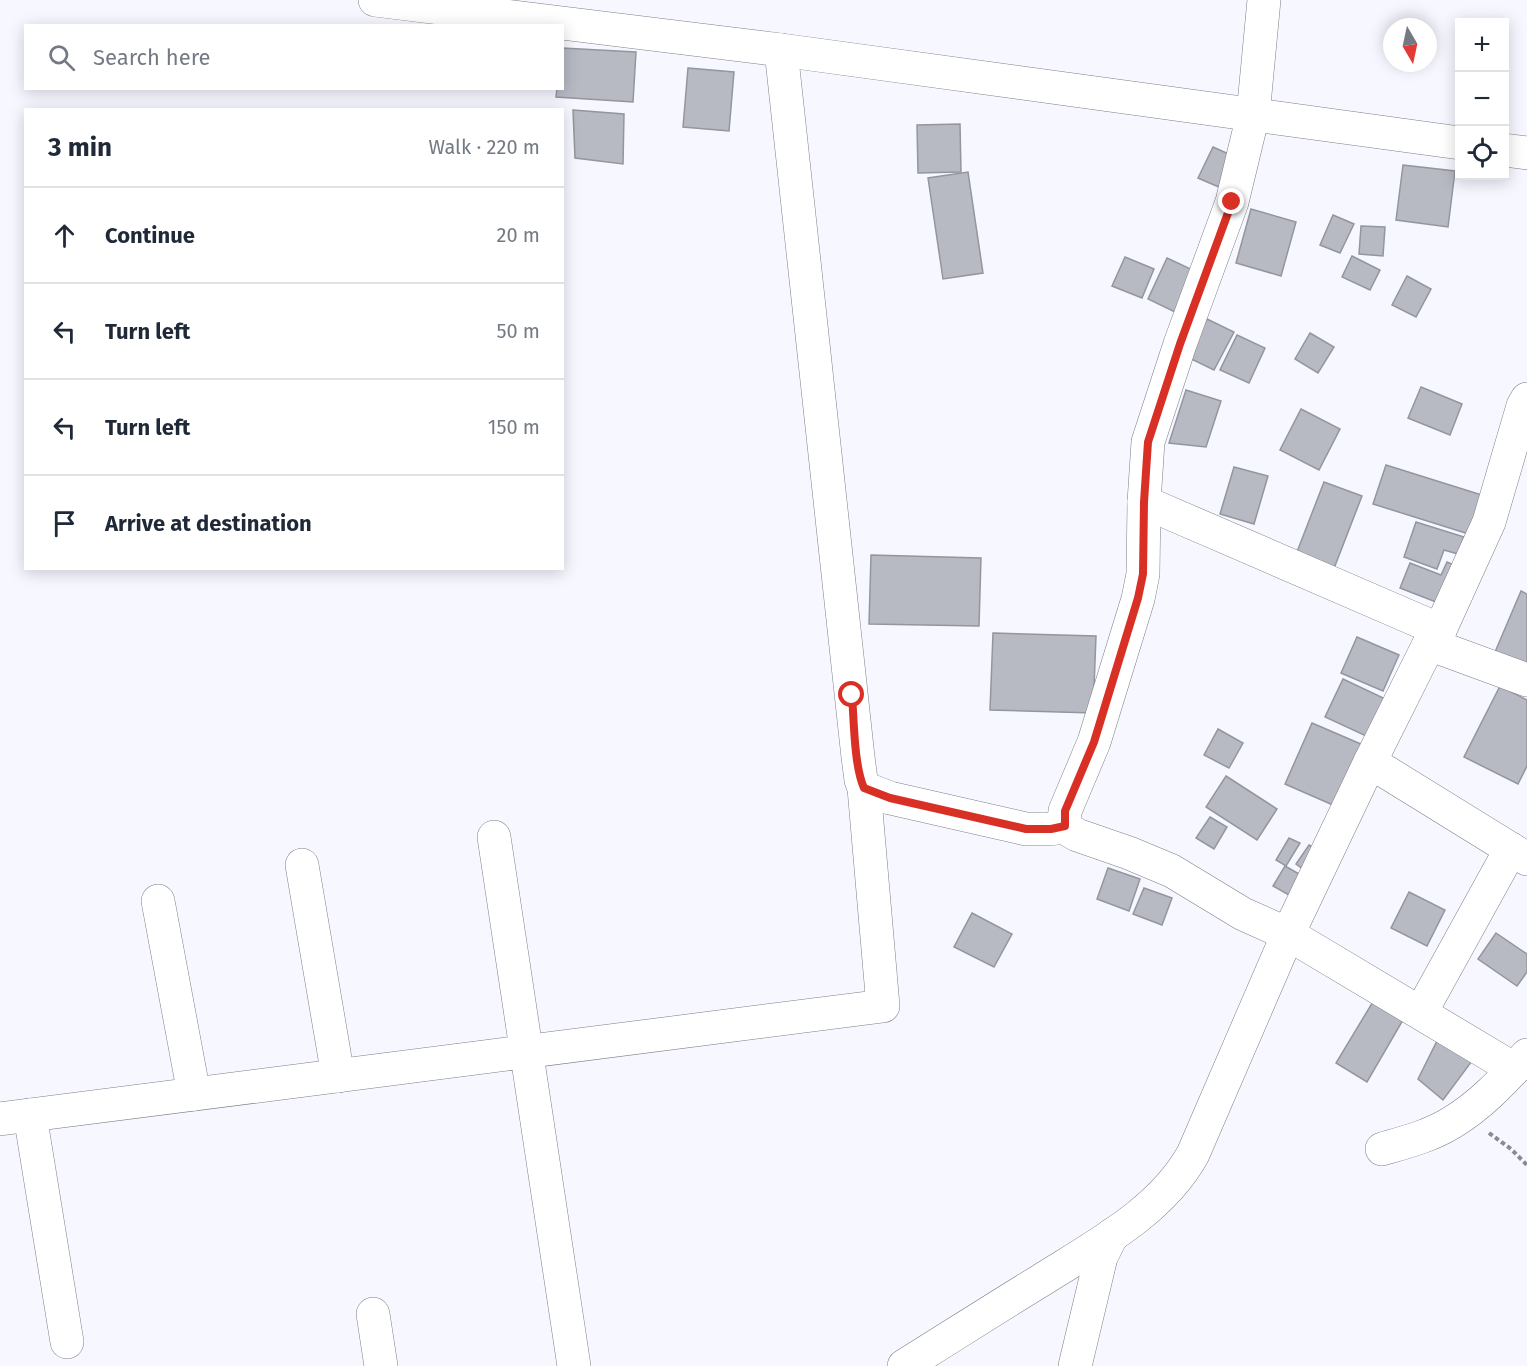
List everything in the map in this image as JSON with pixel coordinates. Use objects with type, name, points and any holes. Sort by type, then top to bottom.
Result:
[{"type":"street","points":[[375,0],[781,50],[1455,142]]},
{"type":"street","points":[[1264,0],[1253,115],[1232,202],[1180,344],[1148,442],[1143,574],[1138,598],[1094,742],[1065,811],[1065,826],[1077,835],[1158,864],[1243,914],[1288,934],[1421,1012],[1520,1062],[1475,1106],[1457,1119],[1421,1137],[1382,1149]]},
{"type":"street","points":[[67,1342],[15,1117],[883,1006],[864,788],[858,757],[781,50]]},
{"type":"street","points":[[1509,151],[1527,153]]},
{"type":"street","points":[[904,1366],[1112,1235],[1163,1194],[1183,1171],[1193,1154],[1288,934],[1370,762],[1435,637],[1489,522],[1527,399]]},
{"type":"street","points":[[1144,502],[1527,680]]},
{"type":"street","points":[[1370,762],[1519,854],[1421,1012]]},
{"type":"street","points":[[864,788],[890,798],[1026,829],[1051,829],[1065,826]]},
{"type":"street","points":[[494,837],[574,1366]]},
{"type":"street","points":[[302,866],[338,1076]]},
{"type":"street","points":[[158,901],[194,1094]]},
{"type":"street","points":[[1075,1366],[1101,1257],[1112,1235]]},
{"type":"street","points":[[373,1314],[381,1366]]},
{"type":"path","points":[[1457,1119],[1500,1140],[1527,1165]]},
{"type":"building","points":[[564,48],[636,52],[633,102],[556,97],[557,90],[564,90]]},
{"type":"building","points":[[688,68],[734,72],[729,131],[683,127]]},
{"type":"building","points":[[573,110],[624,114],[623,164],[575,158]]},
{"type":"building","points":[[960,124],[961,172],[918,173],[917,125]]},
{"type":"building","points":[[1213,147],[1242,160],[1228,191],[1198,178]]},
{"type":"building","points":[[1403,165],[1455,171],[1448,227],[1396,220]]},
{"type":"building","points":[[968,172],[983,273],[943,279],[928,178]]},
{"type":"building","points":[[1251,209],[1296,222],[1281,276],[1236,263]]},
{"type":"building","points":[[1333,215],[1354,224],[1340,253],[1320,245]]},
{"type":"building","points":[[1361,226],[1385,227],[1383,256],[1359,254]]},
{"type":"building","points":[[1352,256],[1380,270],[1370,290],[1342,277]]},
{"type":"building","points":[[1125,257],[1154,269],[1142,298],[1112,286]]},
{"type":"building","points":[[1167,258],[1195,271],[1175,312],[1148,299]]},
{"type":"building","points":[[1407,276],[1431,289],[1416,317],[1392,305]]},
{"type":"building","points":[[1207,319],[1234,332],[1214,370],[1187,357]]},
{"type":"building","points":[[1310,333],[1334,347],[1318,373],[1295,359]]},
{"type":"building","points":[[1237,335],[1265,348],[1249,383],[1220,370]]},
{"type":"building","points":[[1421,387],[1462,404],[1450,435],[1408,418]]},
{"type":"building","points":[[1186,390],[1221,401],[1206,447],[1169,443]]},
{"type":"building","points":[[1301,409],[1340,429],[1319,470],[1280,450]]},
{"type":"building","points":[[1386,465],[1485,496],[1472,535],[1373,504]]},
{"type":"building","points":[[1234,467],[1268,476],[1254,524],[1220,514]]},
{"type":"building","points":[[1324,482],[1362,496],[1333,571],[1295,557]]},
{"type":"building","points":[[1416,522],[1464,537],[1458,554],[1444,550],[1437,569],[1404,557]]},
{"type":"building","points":[[871,555],[981,558],[979,626],[869,624]]},
{"type":"building","points":[[1447,562],[1465,570],[1449,607],[1400,588],[1410,563],[1441,575]]},
{"type":"building","points":[[1521,591],[1527,594],[1527,674],[1492,659]]},
{"type":"building","points":[[993,633],[1096,636],[1093,713],[990,710]]},
{"type":"building","points":[[1357,637],[1399,655],[1383,691],[1341,673]]},
{"type":"building","points":[[1343,679],[1394,703],[1377,741],[1325,717]]},
{"type":"building","points":[[1500,686],[1527,700],[1527,766],[1518,784],[1464,757]]},
{"type":"building","points":[[1312,723],[1370,748],[1342,809],[1285,784]]},
{"type":"building","points":[[1218,729],[1243,743],[1229,768],[1204,755]]},
{"type":"building","points":[[1226,776],[1277,809],[1257,840],[1206,807]]},
{"type":"building","points":[[1210,817],[1227,827],[1214,849],[1196,838]]},
{"type":"building","points":[[1289,838],[1300,843],[1286,866],[1276,860]]},
{"type":"building","points":[[1309,845],[1324,854],[1310,874],[1296,864]]},
{"type":"building","points":[[1285,866],[1308,879],[1296,899],[1273,886]]},
{"type":"building","points":[[1108,868],[1140,879],[1129,911],[1097,899]]},
{"type":"building","points":[[1144,888],[1172,898],[1162,925],[1133,914]]},
{"type":"building","points":[[1409,892],[1445,910],[1427,946],[1391,928]]},
{"type":"building","points":[[972,913],[1012,934],[994,967],[954,947]]},
{"type":"building","points":[[1496,933],[1527,954],[1527,972],[1517,986],[1478,959]]},
{"type":"building","points":[[1374,1000],[1403,1020],[1367,1082],[1336,1063]]},
{"type":"building","points":[[1440,1035],[1472,1061],[1443,1100],[1418,1079]]},
{"type":"route","points":[[852,695],[858,757],[864,788],[890,798],[1026,829],[1051,829],[1065,826],[1065,811],[1094,742],[1138,598],[1143,574],[1148,442],[1180,344],[1232,202]]}]
